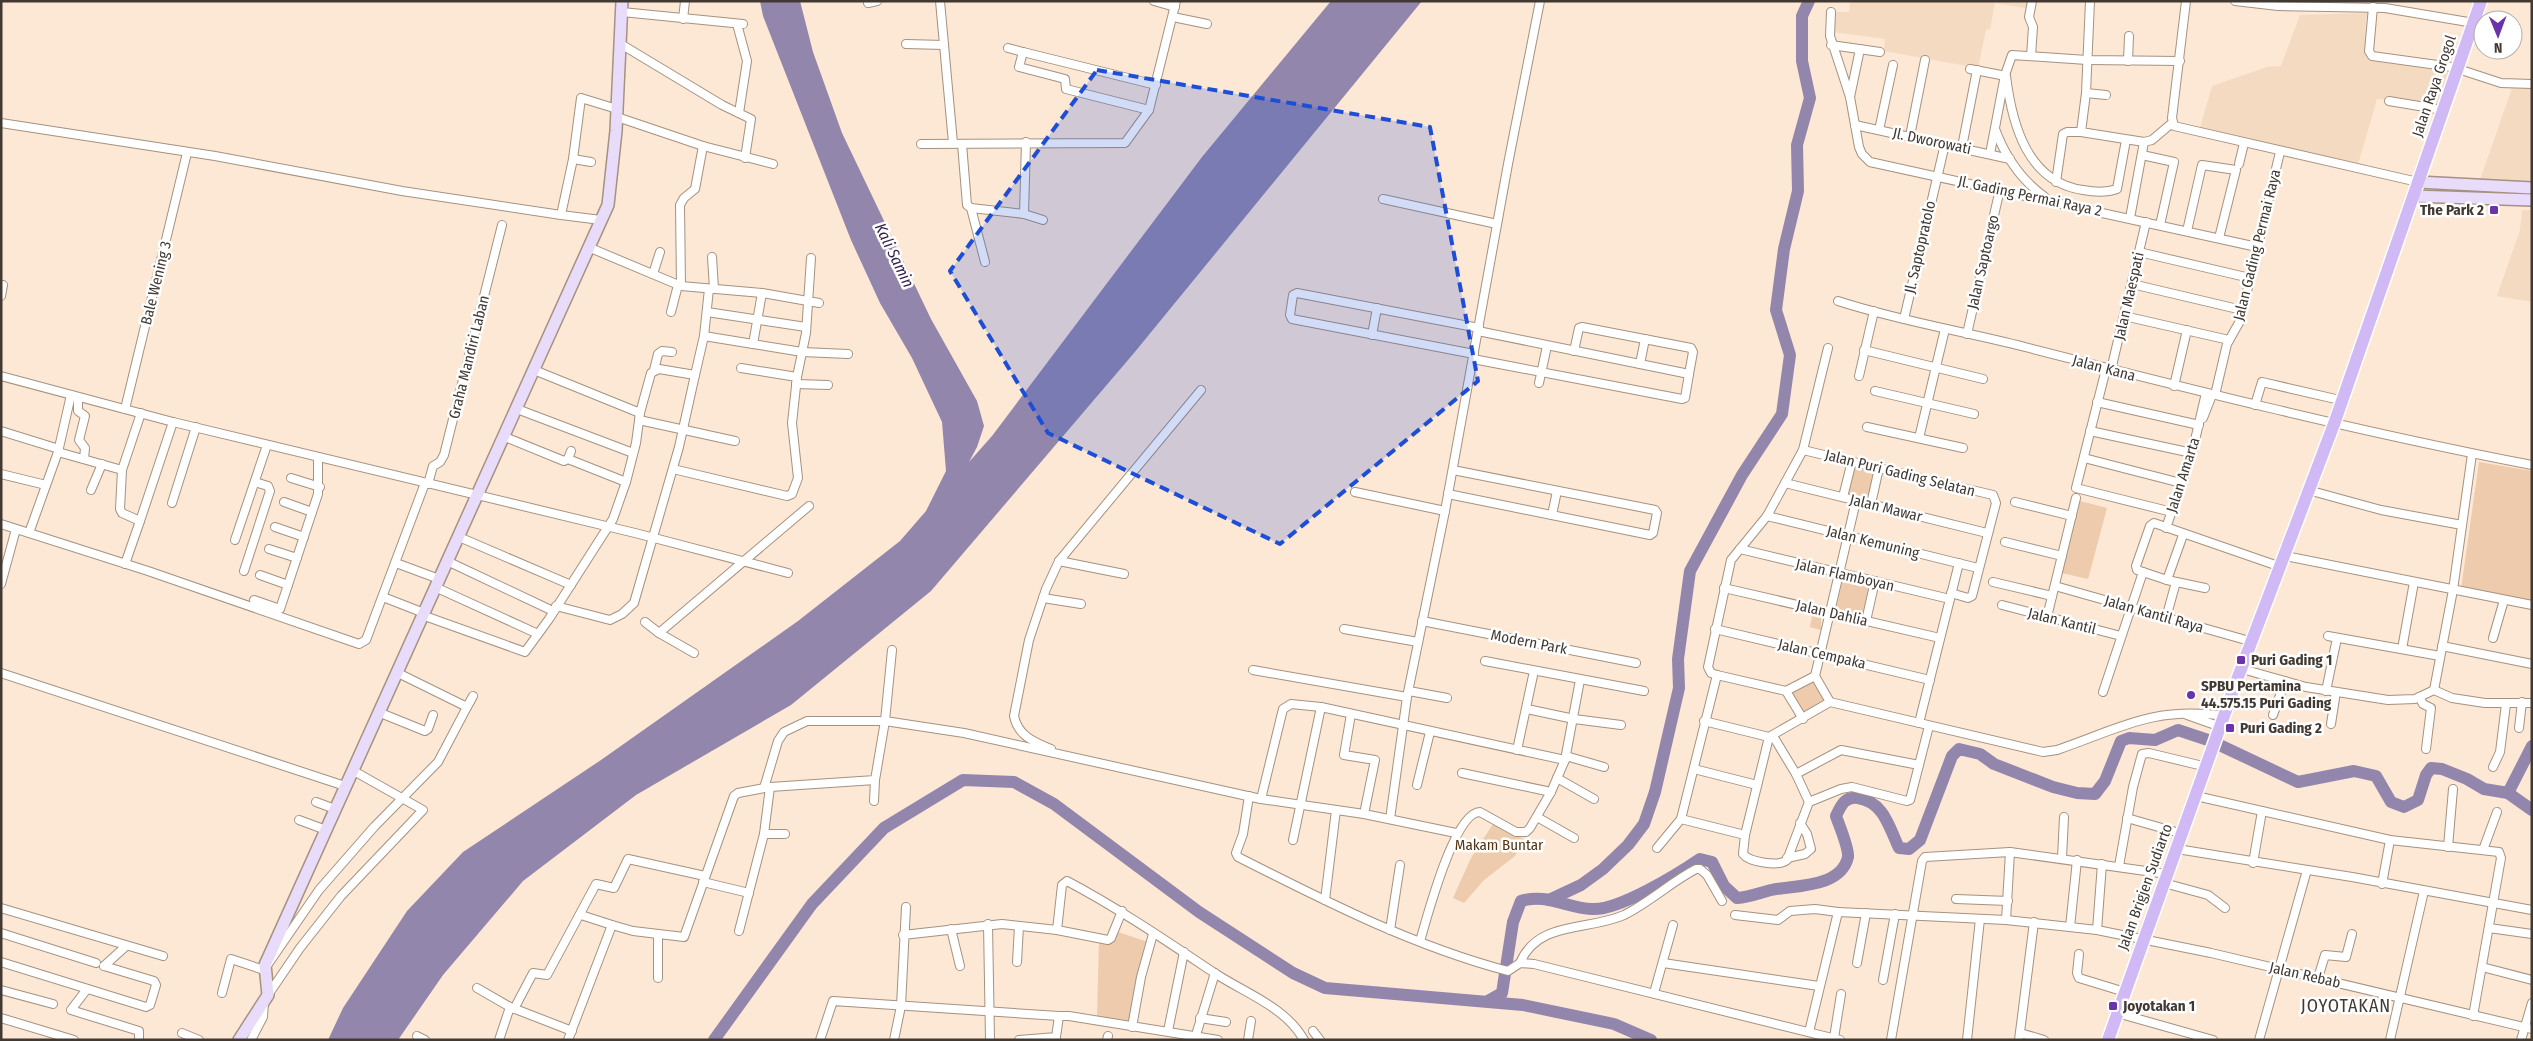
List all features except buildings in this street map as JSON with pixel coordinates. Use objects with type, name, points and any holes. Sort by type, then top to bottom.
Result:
[{"type":"main road","name":"Jalan Raya Grogol","points":[[2308,490],[2334,424],[2340,400],[2473,26]]},
{"type":"main road","name":"Jalan Brigjen Sudiarto","points":[[2108,1040],[2143,938],[2308,490]]},
{"type":"street","points":[[683,19],[685,1]]},
{"type":"street","points":[[868,3],[877,1]]},
{"type":"street","points":[[940,1],[953,143]]},
{"type":"street","points":[[921,144],[1125,143],[1149,110],[1173,17],[1175,4],[1154,1]]},
{"type":"street","points":[[1390,819],[1402,726],[1453,470],[1497,224],[1540,1]]},
{"type":"street","points":[[2031,56],[2033,27],[2029,17],[2032,1]]},
{"type":"street","points":[[2081,132],[2086,94],[2090,1]]},
{"type":"street","points":[[2056,182],[2063,136],[2067,132],[2081,132],[2144,142],[2152,140],[2172,123],[2186,1]]},
{"type":"street","points":[[2235,1],[2296,7],[2363,4],[2473,23]]},
{"type":"street","points":[[251,1040],[263,1018],[266,985],[326,830],[476,496],[518,408],[601,220],[610,195],[617,113],[622,6],[683,19],[740,24],[747,61],[739,113]]},
{"type":"street","points":[[2373,7],[2370,54],[2378,58],[2458,69],[2501,83],[2532,84]]},
{"type":"street","points":[[1831,12],[1832,45],[1850,97]]},
{"type":"street","points":[[1173,17],[1207,24]]},
{"type":"street","points":[[2128,61],[2129,36]]},
{"type":"street","points":[[619,43],[722,106],[755,119],[745,158]]},
{"type":"street","points":[[906,44],[944,45]]},
{"type":"street","points":[[1832,45],[1880,52]]},
{"type":"street","points":[[1008,48],[1156,85]]},
{"type":"street","points":[[1850,97],[1860,49]]},
{"type":"street","points":[[1024,52],[1019,67],[1064,79],[1066,89],[1149,110]]},
{"type":"street","points":[[1990,154],[2010,56],[2087,60],[2180,61]]},
{"type":"street","points":[[1910,136],[1925,60]]},
{"type":"street","points":[[1879,130],[1893,65]]},
{"type":"street","points":[[1962,147],[1974,69],[2005,75]]},
{"type":"street","points":[[2005,75],[2014,119],[2023,142],[2038,168],[2045,176],[2056,182],[2090,192],[2117,189],[2126,140]]},
{"type":"street","points":[[2086,94],[2106,95]]},
{"type":"street","name":"Jl. Gading Permai Raya 2","points":[[1850,97],[1859,147],[1866,159],[2257,247]]},
{"type":"street","points":[[561,215],[573,159],[581,98],[703,146],[773,164]]},
{"type":"street","points":[[2389,101],[2443,110]]},
{"type":"street","points":[[1,123],[215,156],[402,191],[601,220]]},
{"type":"street","points":[[2172,123],[2180,128],[2280,152],[2418,182],[2532,188]]},
{"type":"street","name":"Jl. Dworowati","points":[[1855,125],[2010,159]]},
{"type":"street","points":[[1995,128],[2010,159],[2034,189],[2048,200]]},
{"type":"street","points":[[1024,214],[1026,142]]},
{"type":"street","points":[[2130,218],[2144,142]]},
{"type":"street","points":[[2219,238],[2244,143]]},
{"type":"street","points":[[962,144],[965,200],[971,208],[985,262]]},
{"type":"street","name":"Jl. Saptopratolo","points":[[1904,319],[1945,144]]},
{"type":"street","points":[[671,312],[680,286],[680,206],[684,198],[696,189],[703,146]]},
{"type":"street","name":"Jalan Gading Permai Raya","points":[[2211,394],[2229,340],[2237,327],[2242,310],[2280,152]]},
{"type":"street","points":[[2142,154],[2173,161],[2160,225]]},
{"type":"street","name":"Bale Wening 3","points":[[125,409],[186,156]]},
{"type":"street","points":[[573,159],[591,162]]},
{"type":"street","points":[[2187,231],[2203,164],[2237,167]]},
{"type":"street","name":"Jalan Saptoargo","points":[[1967,334],[2000,190]]},
{"type":"street","points":[[2413,196],[2532,200]]},
{"type":"street","points":[[1383,199],[1497,224]]},
{"type":"street","points":[[971,208],[1024,214],[1043,220]]},
{"type":"street","name":"Jalan Maespati","points":[[2146,222],[2124,316],[2109,370],[2097,402],[2076,486],[2078,490],[2172,512]]},
{"type":"street","name":"Graha Mandiri Laban","points":[[1,524],[359,644],[366,640],[433,466],[440,462],[444,455],[502,225]]},
{"type":"street","points":[[588,247],[680,286],[762,293],[809,303],[819,303]]},
{"type":"street","points":[[653,274],[660,252]]},
{"type":"street","points":[[2139,252],[2250,278]]},
{"type":"street","points":[[448,561],[555,608],[610,620],[622,614],[635,601],[673,469],[704,336],[712,289],[712,257]]},
{"type":"street","points":[[673,469],[787,496],[792,494],[798,478],[792,423],[809,303],[811,258]]},
{"type":"street","points":[[2132,284],[2242,310]]},
{"type":"street","points":[[1,296],[4,285]]},
{"type":"street","points":[[753,344],[762,293]]},
{"type":"street","points":[[1574,351],[1581,327],[1691,348],[1693,352],[1685,398],[1682,399],[1542,372],[1372,334],[1292,319],[1293,295],[1297,293],[1377,308],[1478,329],[1547,346],[1689,374]]},
{"type":"street","name":"Jalan Kana","points":[[1838,301],[1904,319],[2023,346],[2109,370],[2334,424],[2532,465]]},
{"type":"street","points":[[1372,334],[1377,308]]},
{"type":"street","points":[[1859,376],[1874,311]]},
{"type":"street","points":[[707,312],[806,327]]},
{"type":"street","points":[[2124,316],[2229,340]]},
{"type":"street","points":[[1919,438],[1946,329]]},
{"type":"street","points":[[2174,386],[2187,330]]},
{"type":"street","points":[[704,336],[802,352],[848,354]]},
{"type":"street","points":[[1640,364],[1645,339]]},
{"type":"street","points":[[1539,383],[1547,346]]},
{"type":"street","points":[[1815,676],[1786,690],[1717,675],[1711,673],[1708,667],[1731,560],[1767,516],[1804,450],[1828,348]]},
{"type":"street","points":[[1864,350],[1983,379]]},
{"type":"street","points":[[382,597],[525,652],[608,528],[626,482],[639,417],[651,373],[654,370],[658,354],[662,351],[672,352]]},
{"type":"street","points":[[742,368],[797,381],[828,385]]},
{"type":"street","points":[[534,370],[639,417],[735,441]]},
{"type":"street","points":[[654,370],[695,375]]},
{"type":"street","points":[[1,376],[173,422],[654,538],[788,573]]},
{"type":"street","points":[[2254,405],[2262,382],[2340,400]]},
{"type":"street","points":[[1066,756],[1024,736],[1018,730],[1014,716],[1029,640],[1043,598],[1059,561],[1200,390]]},
{"type":"street","points":[[1875,391],[1974,414]]},
{"type":"street","name":"Jalan Amarta","points":[[2166,528],[2211,394]]},
{"type":"street","points":[[29,533],[59,451],[75,396]]},
{"type":"street","points":[[75,396],[78,411],[85,416],[79,440],[85,448],[84,459]]},
{"type":"street","points":[[2097,402],[2200,423]]},
{"type":"street","points":[[518,408],[633,453]]},
{"type":"street","points":[[140,521],[122,513],[120,508],[122,470],[141,413]]},
{"type":"street","points":[[125,564],[173,422]]},
{"type":"street","points":[[172,503],[196,427]]},
{"type":"street","points":[[1867,427],[1963,448]]},
{"type":"street","points":[[2090,430],[2192,453]]},
{"type":"street","points":[[1,431],[122,470]]},
{"type":"street","points":[[505,437],[564,461],[568,459],[626,482]]},
{"type":"street","points":[[235,540],[267,445]]},
{"type":"street","name":"Jalan Puri Gading Selatan","points":[[1804,450],[1995,497],[1996,503],[1987,533]]},
{"type":"street","points":[[568,459],[571,451]]},
{"type":"street","points":[[2434,690],[2453,590],[2472,454]]},
{"type":"street","points":[[254,600],[280,609],[320,487],[318,457]]},
{"type":"street","points":[[2084,458],[2181,483]]},
{"type":"street","points":[[1843,497],[1852,461]]},
{"type":"street","points":[[91,490],[102,464]]},
{"type":"street","points":[[1870,504],[1879,468]]},
{"type":"street","points":[[1448,494],[1650,535],[1653,533],[1657,513],[1655,510],[1453,470]]},
{"type":"street","points":[[1,474],[46,485]]},
{"type":"street","points":[[291,478],[320,487]]},
{"type":"street","points":[[244,571],[270,491],[268,486],[255,482]]},
{"type":"street","name":"Jalan Mawar","points":[[1785,483],[1987,533]]},
{"type":"street","points":[[2308,490],[2381,510],[2462,525]]},
{"type":"street","points":[[1552,515],[1557,491]]},
{"type":"street","points":[[1355,492],[1445,511]]},
{"type":"street","points":[[2047,617],[2076,498]]},
{"type":"street","points":[[1830,702],[1815,676],[1856,500]]},
{"type":"street","points":[[284,502],[312,512]]},
{"type":"street","points":[[2015,502],[2072,516]]},
{"type":"street","points":[[659,633],[808,506]]},
{"type":"street","name":"Jalan Kemuning","points":[[1767,516],[1978,568]]},
{"type":"street","points":[[2205,588],[2167,580],[2136,568],[2150,526],[2154,524],[2183,535],[2283,562],[2414,582],[2532,605]]},
{"type":"street","points":[[276,527],[304,537]]},
{"type":"street","points":[[1,584],[16,529]]},
{"type":"street","points":[[1978,568],[1987,533]]},
{"type":"street","points":[[2167,580],[2183,535]]},
{"type":"street","points":[[459,537],[571,585]]},
{"type":"street","points":[[2005,542],[2062,556]]},
{"type":"street","points":[[269,549],[297,558]]},
{"type":"street","name":"Jalan Flamboyan","points":[[1740,549],[1875,581],[1950,596],[1970,598],[1978,568]]},
{"type":"street","points":[[1059,561],[1124,574]]},
{"type":"street","points":[[396,563],[538,634]]},
{"type":"street","points":[[1919,723],[1959,563]]},
{"type":"street","points":[[2103,692],[2143,572]]},
{"type":"street","points":[[260,575],[288,585]]},
{"type":"street","points":[[1866,621],[1875,581]]},
{"type":"street","points":[[1993,582],[2052,596]]},
{"type":"street","points":[[2166,618],[2176,582]]},
{"type":"street","points":[[2402,648],[2414,582]]},
{"type":"street","name":"Jalan Kantil Raya","points":[[2055,586],[2252,642]]},
{"type":"street","name":"Jalan Dahlia","points":[[1724,588],[1940,638]]},
{"type":"street","points":[[1043,598],[1081,604]]},
{"type":"street","points":[[2493,638],[2504,600]]},
{"type":"street","name":"Jalan Kantil","points":[[2002,605],[2121,636]]},
{"type":"street","name":"Modern Park","points":[[1422,621],[1636,663]]},
{"type":"street","points":[[645,622],[659,633],[694,653]]},
{"type":"street","points":[[1344,629],[1418,642]]},
{"type":"street","name":"Jalan Cempaka","points":[[1715,629],[1930,680]]},
{"type":"street","points":[[2328,636],[2440,656]]},
{"type":"street","points":[[2326,691],[2337,638]]},
{"type":"street","points":[[2442,646],[2532,664]]},
{"type":"street","points":[[874,801],[892,650]]},
{"type":"street","points":[[1485,661],[1644,691]]},
{"type":"street","points":[[2242,669],[2326,691],[2388,700],[2420,698],[2434,690],[2465,700],[2506,704],[2526,702],[2519,728]]},
{"type":"street","points":[[1253,670],[1408,694],[1447,698]]},
{"type":"street","points":[[1517,750],[1534,671]]},
{"type":"street","points":[[398,673],[466,707]]},
{"type":"street","points":[[1,674],[345,786]]},
{"type":"street","points":[[1657,848],[1681,819],[1717,675]]},
{"type":"street","points":[[1420,941],[1456,834],[1476,812],[1480,812],[1521,833],[1526,832],[1537,817],[1551,792],[1566,758],[1580,680]]},
{"type":"street","points":[[2273,715],[2285,681]]},
{"type":"street","points":[[1786,690],[1803,719]]},
{"type":"street","points":[[2331,724],[2336,692]]},
{"type":"street","points":[[239,1040],[266,985],[319,890],[351,851],[440,759],[473,696]]},
{"type":"street","points":[[2420,698],[2423,704],[2431,708],[2426,749]]},
{"type":"street","points":[[1800,823],[1807,834],[1811,848],[1806,854],[1787,858],[1780,864],[1744,857],[1745,835],[1765,750],[1771,737],[1830,702],[2043,752],[2057,750],[2146,717],[2180,712],[2220,731]]},
{"type":"street","points":[[1261,799],[1283,709],[1291,704],[1321,707],[1430,732],[1604,767]]},
{"type":"street","points":[[2493,767],[2500,752],[2506,704]]},
{"type":"street","points":[[1292,840],[1321,707]]},
{"type":"street","points":[[1527,709],[1574,719],[1621,725]]},
{"type":"street","points":[[378,712],[425,730],[428,729],[433,715]]},
{"type":"street","points":[[2180,712],[2220,731]]},
{"type":"street","points":[[1350,714],[1344,755],[1375,760],[1364,814]]},
{"type":"street","points":[[739,931],[764,834],[767,787],[778,741],[784,732],[807,721],[885,721],[964,733],[1261,799],[1364,814],[1456,834]]},
{"type":"street","points":[[1704,721],[1771,737],[1796,774],[1809,802]]},
{"type":"street","points":[[1787,858],[1809,802],[1852,786],[1909,800],[1929,726]]},
{"type":"street","points":[[1417,785],[1430,732]]},
{"type":"street","points":[[1765,750],[1773,752],[1780,748]]},
{"type":"street","points":[[1796,774],[1841,750],[1919,765]]},
{"type":"street","points":[[2119,866],[2127,818],[2142,754],[2149,752],[2207,767]]},
{"type":"street","points":[[1694,769],[1757,785]]},
{"type":"street","points":[[266,985],[300,948],[341,896],[423,810],[352,770]]},
{"type":"street","points":[[1462,773],[1551,792]]},
{"type":"street","points":[[1557,778],[1594,799]]},
{"type":"street","points":[[581,915],[612,925],[684,937],[734,796],[738,793],[767,787],[875,780]]},
{"type":"street","points":[[2448,847],[2454,790]]},
{"type":"street","points":[[1249,796],[1243,834],[1236,855],[1390,930],[1508,972],[1520,963],[1528,950],[1544,936],[1554,931],[1622,916],[1696,869],[1707,875],[1722,901]]},
{"type":"street","points":[[2196,796],[2390,840],[2483,850],[2500,854],[2473,1016]]},
{"type":"street","points":[[316,802],[335,809]]},
{"type":"street","points":[[1325,900],[1336,810]]},
{"type":"street","points":[[2253,862],[2262,811]]},
{"type":"street","points":[[2483,850],[2497,812]]},
{"type":"street","points":[[1537,817],[1574,838]]},
{"type":"street","points":[[2062,858],[2064,817]]},
{"type":"street","points":[[2127,818],[2182,834]]},
{"type":"street","points":[[1681,819],[1745,835]]},
{"type":"street","points":[[299,820],[326,830]]},
{"type":"street","points":[[764,834],[785,834]]},
{"type":"street","points":[[2382,884],[2390,840]]},
{"type":"street","points":[[2177,849],[2532,910]]},
{"type":"street","points":[[2006,920],[2010,852]]},
{"type":"street","points":[[1891,1040],[1922,861],[1925,856],[2010,852],[2119,866],[2166,879],[2208,895],[2225,908]]},
{"type":"street","points":[[499,1040],[512,1008],[533,973],[547,975],[597,883],[611,888],[616,886],[628,859],[749,893]]},
{"type":"street","points":[[2070,927],[2077,860]]},
{"type":"street","points":[[2097,930],[2102,864]]},
{"type":"street","points":[[1390,930],[1400,865]]},
{"type":"street","points":[[2259,1040],[2307,870]]},
{"type":"street","points":[[1057,930],[1062,884],[1064,881],[1122,911],[1153,934],[1287,1017],[1304,1040]]},
{"type":"street","points":[[2390,1040],[2424,891]]},
{"type":"street","points":[[1956,899],[2008,901]]},
{"type":"street","points":[[894,1040],[901,1006],[906,907]]},
{"type":"street","points":[[1,908],[126,947],[163,956]]},
{"type":"street","name":"Jalan Rebab","points":[[1735,915],[1778,920],[1790,911],[1815,909],[1866,914],[2034,922],[2097,930],[2143,938],[2528,1028]]},
{"type":"street","points":[[904,935],[988,924],[1057,930],[1108,940],[1111,938],[1122,911]]},
{"type":"street","points":[[1809,1032],[1838,912]]},
{"type":"street","points":[[1856,963],[1866,914]]},
{"type":"street","points":[[1883,980],[1895,914]]},
{"type":"street","points":[[1967,1040],[1980,919]]},
{"type":"street","points":[[2034,922],[2020,1036],[2044,1040]]},
{"type":"street","points":[[988,924],[990,1040]]},
{"type":"street","points":[[568,1040],[612,925]]},
{"type":"street","points":[[1654,993],[1673,925]]},
{"type":"street","points":[[1017,962],[1019,926]]},
{"type":"street","points":[[2489,928],[2532,934]]},
{"type":"street","points":[[951,929],[960,966]]},
{"type":"street","points":[[1,933],[96,963]]},
{"type":"street","points":[[658,934],[658,978]]},
{"type":"street","points":[[1132,1028],[1141,977],[1153,934]]},
{"type":"street","points":[[2318,978],[2325,955],[2346,957],[2352,934]]},
{"type":"street","points":[[1,962],[146,1007],[150,1005],[156,985],[154,981],[104,966],[126,947]]},
{"type":"street","points":[[1168,1032],[1184,952]]},
{"type":"street","points":[[2079,954],[2077,973],[2079,978],[2125,992]]},
{"type":"street","points":[[222,993],[231,959],[266,985]]},
{"type":"street","points":[[1520,963],[1534,964],[1837,1039],[1841,994]]},
{"type":"street","points":[[1663,963],[1819,986]]},
{"type":"street","points":[[2482,967],[2532,980]]},
{"type":"street","points":[[1196,1035],[1215,973]]},
{"type":"street","points":[[477,988],[512,1008],[572,1031]]},
{"type":"street","points":[[87,989],[71,1010],[139,1031],[139,1040]]},
{"type":"street","points":[[1,990],[53,1004]]},
{"type":"street","points":[[820,1040],[833,1002],[990,1010],[1059,1016],[1168,1032],[1176,1036],[1196,1035],[1218,1040]]},
{"type":"street","points":[[2521,1040],[2528,1028],[2532,1003]]},
{"type":"street","points":[[2117,1013],[2190,1037],[2213,1040]]},
{"type":"street","points":[[1019,1040],[1059,1039],[1059,1016]]},
{"type":"street","points":[[1,1018],[55,1037],[74,1040]]},
{"type":"street","points":[[1200,1018],[1226,1022]]},
{"type":"street","points":[[1248,1040],[1251,1021]]},
{"type":"street","points":[[1313,1030],[1320,1040]]},
{"type":"street","points":[[182,1033],[199,1040]]},
{"type":"street","points":[[417,1036],[425,1040]]},
{"type":"highlighted area","points":[[1097,70],[1430,127],[1478,381],[1280,544],[1048,433],[950,271]]},
{"type":"shaded area","points":[[1850,1],[2031,1],[2030,9],[1995,3],[1990,29],[1986,30],[1978,68],[1884,51],[1885,39],[1833,32],[1835,12],[1849,12]]},
{"type":"shaded area","points":[[2370,13],[2366,19],[2365,51],[2371,61],[2450,72],[2440,106],[2377,99],[2357,168],[2200,128],[2212,86],[2267,67],[2281,66],[2300,15]]},
{"type":"shaded area","points":[[2532,87],[2532,185],[2480,180],[2512,88]]},
{"type":"shaded area","points":[[2522,210],[2532,210],[2532,302],[2497,296],[2520,230]]},
{"type":"green space","points":[[2479,462],[2532,471],[2532,601],[2461,589]]},
{"type":"green space","points":[[1854,465],[1875,470],[1867,499],[1847,494]]},
{"type":"green space","points":[[2080,501],[2107,508],[2088,579],[2062,573]]},
{"type":"green space","points":[[1843,577],[1871,584],[1864,616],[1836,610]]},
{"type":"green space","points":[[1813,610],[1821,616],[1821,630],[1810,627]]},
{"type":"green space","points":[[1813,680],[1826,701],[1804,714],[1792,693]]},
{"type":"green space","name":"Makam Buntar","points":[[1493,824],[1524,839],[1515,856],[1484,880],[1464,903],[1453,898],[1471,858]]},
{"type":"green space","points":[[1115,931],[1148,942],[1130,1023],[1097,1017],[1099,942],[1110,944]]},
{"type":"water","name":"Kali Samin","points":[[760,1],[800,1],[813,52],[842,133],[931,319],[977,401],[984,426],[977,447],[969,462],[992,436],[1202,157],[1331,1],[1422,1],[1134,353],[931,591],[791,705],[636,795],[523,881],[443,975],[398,1040],[328,1040],[343,1008],[407,911],[463,852],[601,760],[798,621],[900,541],[926,511],[946,471],[942,422],[912,358],[880,303],[851,240],[763,16]]},
{"type":"waterway","points":[[1549,900],[1581,885],[1603,869],[1628,845],[1644,824],[1655,792],[1679,688],[1678,659],[1690,571],[1742,475],[1782,414],[1790,355],[1776,310],[1784,249],[1798,191],[1797,145],[1810,98],[1802,61],[1802,16],[1809,1]]},
{"type":"waterway","points":[[1488,1001],[1502,993],[1513,922],[1521,901],[1539,899],[1583,908],[1603,908],[1648,890],[1700,859],[1712,862],[1724,886],[1737,898],[1827,880],[1844,867],[1848,857],[1836,816],[1844,802],[1850,798],[1858,798],[1867,800],[1874,805],[1885,817],[1899,848],[1909,849],[1920,840],[1952,756],[1959,749],[1980,754],[1994,764],[2053,787],[2077,793],[2095,794],[2105,781],[2121,741],[2129,738],[2155,740],[2178,730],[2211,741],[2298,782],[2354,771],[2376,776],[2391,802],[2404,807],[2418,800],[2426,775],[2431,768],[2442,769],[2467,779],[2484,789],[2508,793],[2532,810]]},
{"type":"waterway","points":[[2508,793],[2532,746]]},
{"type":"waterway","points":[[714,1040],[812,904],[884,828],[963,780],[1014,782],[1054,804],[1199,912],[1293,973],[1325,988],[1523,1005],[1614,1024],[1651,1040]]},
{"type":"place","name":"The Park 2","points":[[2494,210]]},
{"type":"place","name":"Puri Gading 1","points":[[2241,660]]},
{"type":"place","name":"SPBU Pertamina 44.575.15 Puri Gading","points":[[2191,695]]},
{"type":"place","name":"Puri Gading 2","points":[[2230,728]]},
{"type":"place","name":"Joyotakan 1","points":[[2113,1006]]},
{"type":"district","name":"JOYOTAKAN","points":[[2346,1006]]}]
